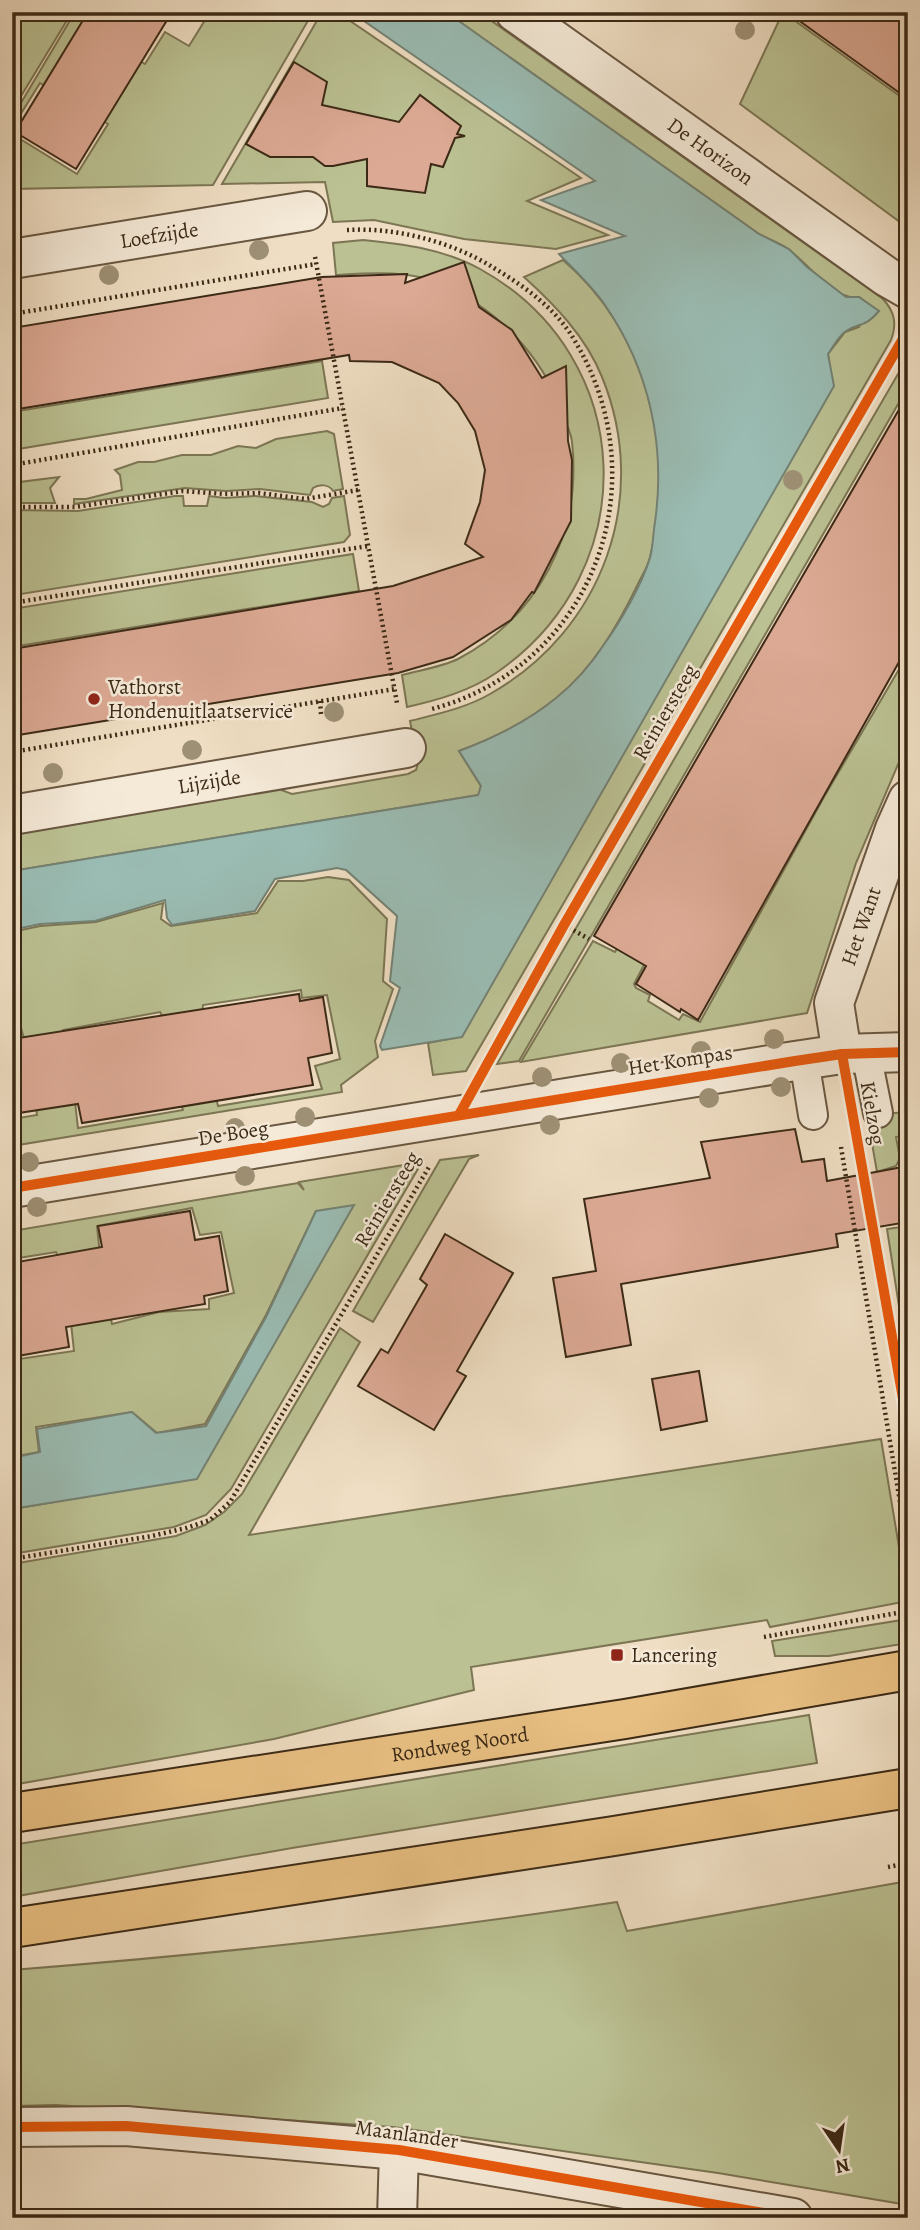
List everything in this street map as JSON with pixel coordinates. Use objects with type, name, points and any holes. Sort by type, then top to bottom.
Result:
[{"type":"main road","name":"Rondweg Noord","points":[[12,1813],[625,1719],[908,1670]]},
{"type":"main road","points":[[12,1928],[908,1788]]},
{"type":"street","name":"De Horizon","points":[[515,12],[887,277],[908,289]]},
{"type":"street","name":"Loefzijde","points":[[12,259],[309,224]]},
{"type":"street","name":"Lijzijde","points":[[12,815],[403,733]]},
{"type":"street","name":"Het Want","points":[[854,1054],[834,1003],[895,829],[908,800]]},
{"type":"street","name":"Het Kompas","points":[[459,1115],[803,1060],[854,1054],[908,1052]]},
{"type":"street","name":"De Boeg","points":[[12,1188],[459,1115]]},
{"type":"street","name":"Maanlander","points":[[12,2127],[127,2126],[399,2150],[793,2218]]},
{"type":"street","points":[[397,2218],[399,2150]]},
{"type":"street","points":[[620,2218],[654,2192]]},
{"type":"lane","points":[[854,1054],[878,1113]]},
{"type":"lane","points":[[803,1060],[813,1115]]},
{"type":"path","points":[[309,224],[350,230],[386,231],[446,244],[476,256],[537,297],[569,332],[600,394],[608,432],[614,478],[609,521],[597,562],[558,628],[528,659],[484,688],[444,706],[403,733],[316,264],[309,224]]},
{"type":"path","points":[[12,314],[316,264]]},
{"type":"path","points":[[12,465],[343,408]]},
{"type":"path","points":[[12,507],[75,508],[183,491],[260,493],[305,499],[358,490]]},
{"type":"path","points":[[12,603],[368,546]]},
{"type":"path","points":[[12,752],[395,689]]},
{"type":"path","points":[[558,937],[571,913]]},
{"type":"path","points":[[564,925],[589,939]]},
{"type":"path","points":[[839,1136],[908,1550]]},
{"type":"path","points":[[764,1637],[908,1611]]},
{"type":"path","points":[[888,1867],[908,1863]]},
{"type":"green space","points":[[12,12],[72,12],[12,111]]},
{"type":"green space","points":[[75,12],[132,12],[112,44],[145,64],[165,32],[189,46],[210,12],[313,12],[213,185],[12,189],[12,134],[77,174],[108,124],[40,83],[12,128],[12,118]]},
{"type":"green space","points":[[322,12],[337,12],[581,178],[527,201],[608,235],[556,249],[464,239],[374,220],[333,222],[325,182],[222,184]]},
{"type":"green space","points":[[446,12],[479,12],[883,299],[892,313],[894,329],[891,340],[466,1071],[433,1075],[428,1043],[462,1036],[830,368],[828,354],[845,332],[859,327],[869,305],[859,297],[850,297],[831,287],[788,249],[759,234]]},
{"type":"green space","points":[[783,12],[789,12],[787,15],[908,102],[908,228],[740,104]]},
{"type":"green space","points":[[363,240],[423,248],[466,262],[480,269],[532,307],[571,355],[594,409],[604,466],[598,524],[579,579],[545,630],[486,679],[453,694],[407,707],[402,675],[452,662],[487,641],[511,620],[532,595],[549,568],[562,539],[570,508],[572,442],[543,371],[515,336],[481,307],[441,284],[416,276],[336,275],[333,243]]},
{"type":"green space","points":[[563,260],[592,289],[616,322],[634,358],[648,396],[656,435],[659,476],[657,517],[646,568],[612,632],[582,674],[534,715],[498,735],[459,751],[481,786],[479,795],[12,871],[12,832],[276,788],[292,794],[408,774],[416,770],[418,763],[410,721],[461,707],[490,694],[529,667],[562,634],[588,597],[607,556],[618,513],[621,468],[616,422],[595,362],[569,322],[524,277]]},
{"type":"green space","points":[[322,361],[328,398],[12,450],[12,412]]},
{"type":"green space","points":[[898,374],[908,379],[908,387],[519,1061],[497,1064]]},
{"type":"green space","points":[[327,431],[334,434],[343,489],[333,491],[326,486],[318,486],[313,488],[310,495],[260,489],[226,491],[185,488],[74,504],[74,499],[86,499],[122,490],[120,475],[115,470],[138,462],[154,462],[182,455],[211,455],[238,446],[256,448],[276,439]]},
{"type":"green space","points":[[59,477],[50,488],[55,503],[12,503],[12,483]]},
{"type":"green space","points":[[183,496],[184,506],[207,506],[209,496],[255,496],[312,502],[323,507],[329,504],[332,498],[344,496],[350,535],[344,542],[15,595],[12,586],[12,510],[78,511]]},
{"type":"green space","points":[[353,554],[359,591],[12,647],[12,609]]},
{"type":"green space","points":[[908,654],[908,741],[856,863],[807,1013],[521,1062],[593,941],[615,952],[641,908],[655,944],[634,984],[636,988],[650,995],[648,1001],[679,1020],[683,1014],[700,1022],[824,797]]},
{"type":"green space","points":[[328,877],[349,880],[387,919],[383,981],[393,989],[375,1041],[378,1057],[341,1085],[342,1092],[12,1146],[12,1119],[37,1115],[36,1108],[75,1102],[78,1128],[183,1110],[174,1085],[212,1080],[218,1106],[322,1089],[315,1066],[340,1059],[327,995],[302,998],[301,990],[203,1005],[202,1015],[164,1019],[160,1012],[63,1030],[64,1036],[25,1042],[17,1014],[12,1015],[12,932],[40,926],[96,922],[163,903],[161,919],[171,926],[257,913],[278,881]]},
{"type":"green space","points":[[908,1112],[908,1135],[896,1137],[900,1158],[896,1166],[877,1172],[867,1115]]},
{"type":"green space","points":[[479,1155],[469,1159],[373,1322],[353,1311],[440,1160]]},
{"type":"green space","points":[[422,1162],[231,1489],[206,1515],[174,1527],[12,1554],[12,1509],[197,1478],[316,1211],[266,1315],[205,1424],[157,1433],[132,1412],[36,1427],[39,1452],[12,1457],[12,1360],[74,1351],[71,1323],[110,1315],[112,1324],[159,1312],[209,1309],[209,1299],[234,1293],[221,1232],[200,1235],[192,1208],[97,1226],[100,1255],[59,1260],[56,1252],[12,1259],[12,1231],[298,1183],[304,1190],[299,1182]]},
{"type":"green space","points":[[908,1226],[908,1364],[887,1229]]},
{"type":"green space","points":[[340,1328],[360,1342],[249,1535],[881,1439],[908,1601],[770,1627],[767,1620],[471,1667],[474,1690],[274,1739],[12,1785],[12,1564],[176,1536],[205,1525],[224,1512],[242,1494]]},
{"type":"green space","points":[[908,1619],[908,1643],[829,1656],[775,1656],[772,1641]]},
{"type":"green space","points":[[809,1715],[817,1763],[292,1848],[12,1897],[12,1845]]},
{"type":"green space","points":[[908,1881],[908,2205],[718,2173],[393,2127],[56,2105],[12,2106],[12,1970],[315,1942],[617,1902],[627,1931]]},
{"type":"water","points":[[351,12],[446,12],[759,234],[789,249],[807,267],[846,297],[859,297],[879,311],[866,322],[843,333],[828,354],[834,386],[462,1037],[382,1050],[380,1046],[400,988],[390,981],[397,916],[346,870],[337,868],[275,879],[255,911],[172,925],[167,918],[165,900],[95,921],[40,924],[12,930],[12,871],[478,795],[481,786],[459,751],[522,722],[570,686],[611,634],[630,602],[650,558],[658,493],[658,465],[656,436],[643,381],[633,355],[605,305],[559,254],[625,236],[541,200],[595,181]]},
{"type":"water","points":[[354,1205],[197,1479],[12,1509],[12,1458],[40,1452],[37,1429],[132,1412],[156,1433],[206,1426],[266,1317],[316,1211]]},
{"type":"building","points":[[88,12],[172,12],[76,169],[15,132]]},
{"type":"building","points":[[787,12],[908,12],[908,99],[858,63]]},
{"type":"building","points":[[294,62],[327,82],[322,105],[399,122],[420,95],[461,126],[457,134],[465,136],[455,138],[443,167],[431,164],[425,193],[367,186],[367,159],[325,166],[313,157],[270,157],[246,144]]},
{"type":"building","points":[[464,262],[479,307],[512,330],[542,378],[566,366],[568,441],[572,460],[571,521],[534,593],[532,592],[511,620],[453,657],[398,673],[12,736],[12,649],[393,586],[483,557],[465,544],[480,502],[485,470],[475,431],[458,403],[439,383],[392,362],[350,361],[349,355],[12,410],[12,328],[322,277],[407,274],[405,283]]},
{"type":"building","points":[[908,394],[908,646],[698,1020],[681,1009],[680,1012],[636,984],[646,966],[594,936]]},
{"type":"building","points":[[299,994],[300,1001],[323,997],[332,1053],[308,1058],[313,1085],[82,1123],[78,1104],[12,1114],[12,1039]]},
{"type":"building","points":[[795,1129],[802,1162],[824,1159],[827,1181],[908,1166],[908,1222],[836,1234],[838,1247],[621,1284],[631,1345],[566,1357],[553,1278],[596,1271],[584,1199],[710,1178],[701,1142]]},
{"type":"building","points":[[190,1211],[195,1240],[219,1236],[228,1291],[204,1296],[205,1304],[66,1327],[69,1347],[12,1357],[12,1263],[102,1247],[98,1226]]},
{"type":"building","points":[[445,1234],[513,1273],[457,1371],[466,1376],[434,1430],[358,1386],[381,1349],[388,1353],[427,1285],[420,1279]]},
{"type":"building","points":[[699,1371],[707,1421],[661,1430],[652,1379]]},
{"type":"cycle path","name":"Reiniersteeg","points":[[459,1115],[564,925],[908,330]]},
{"type":"cycle path","points":[[12,1188],[795,1061],[842,1054],[908,1052]]},
{"type":"cycle path","name":"Kielzog","points":[[842,1054],[908,1427]]},
{"type":"cycle path","points":[[12,2127],[126,2126],[399,2150],[793,2218]]},
{"type":"place","name":"Vathorst Hondenuitlaatservice","points":[[94,699]]},
{"type":"place","name":"Lancering","points":[[617,1655]]}]
